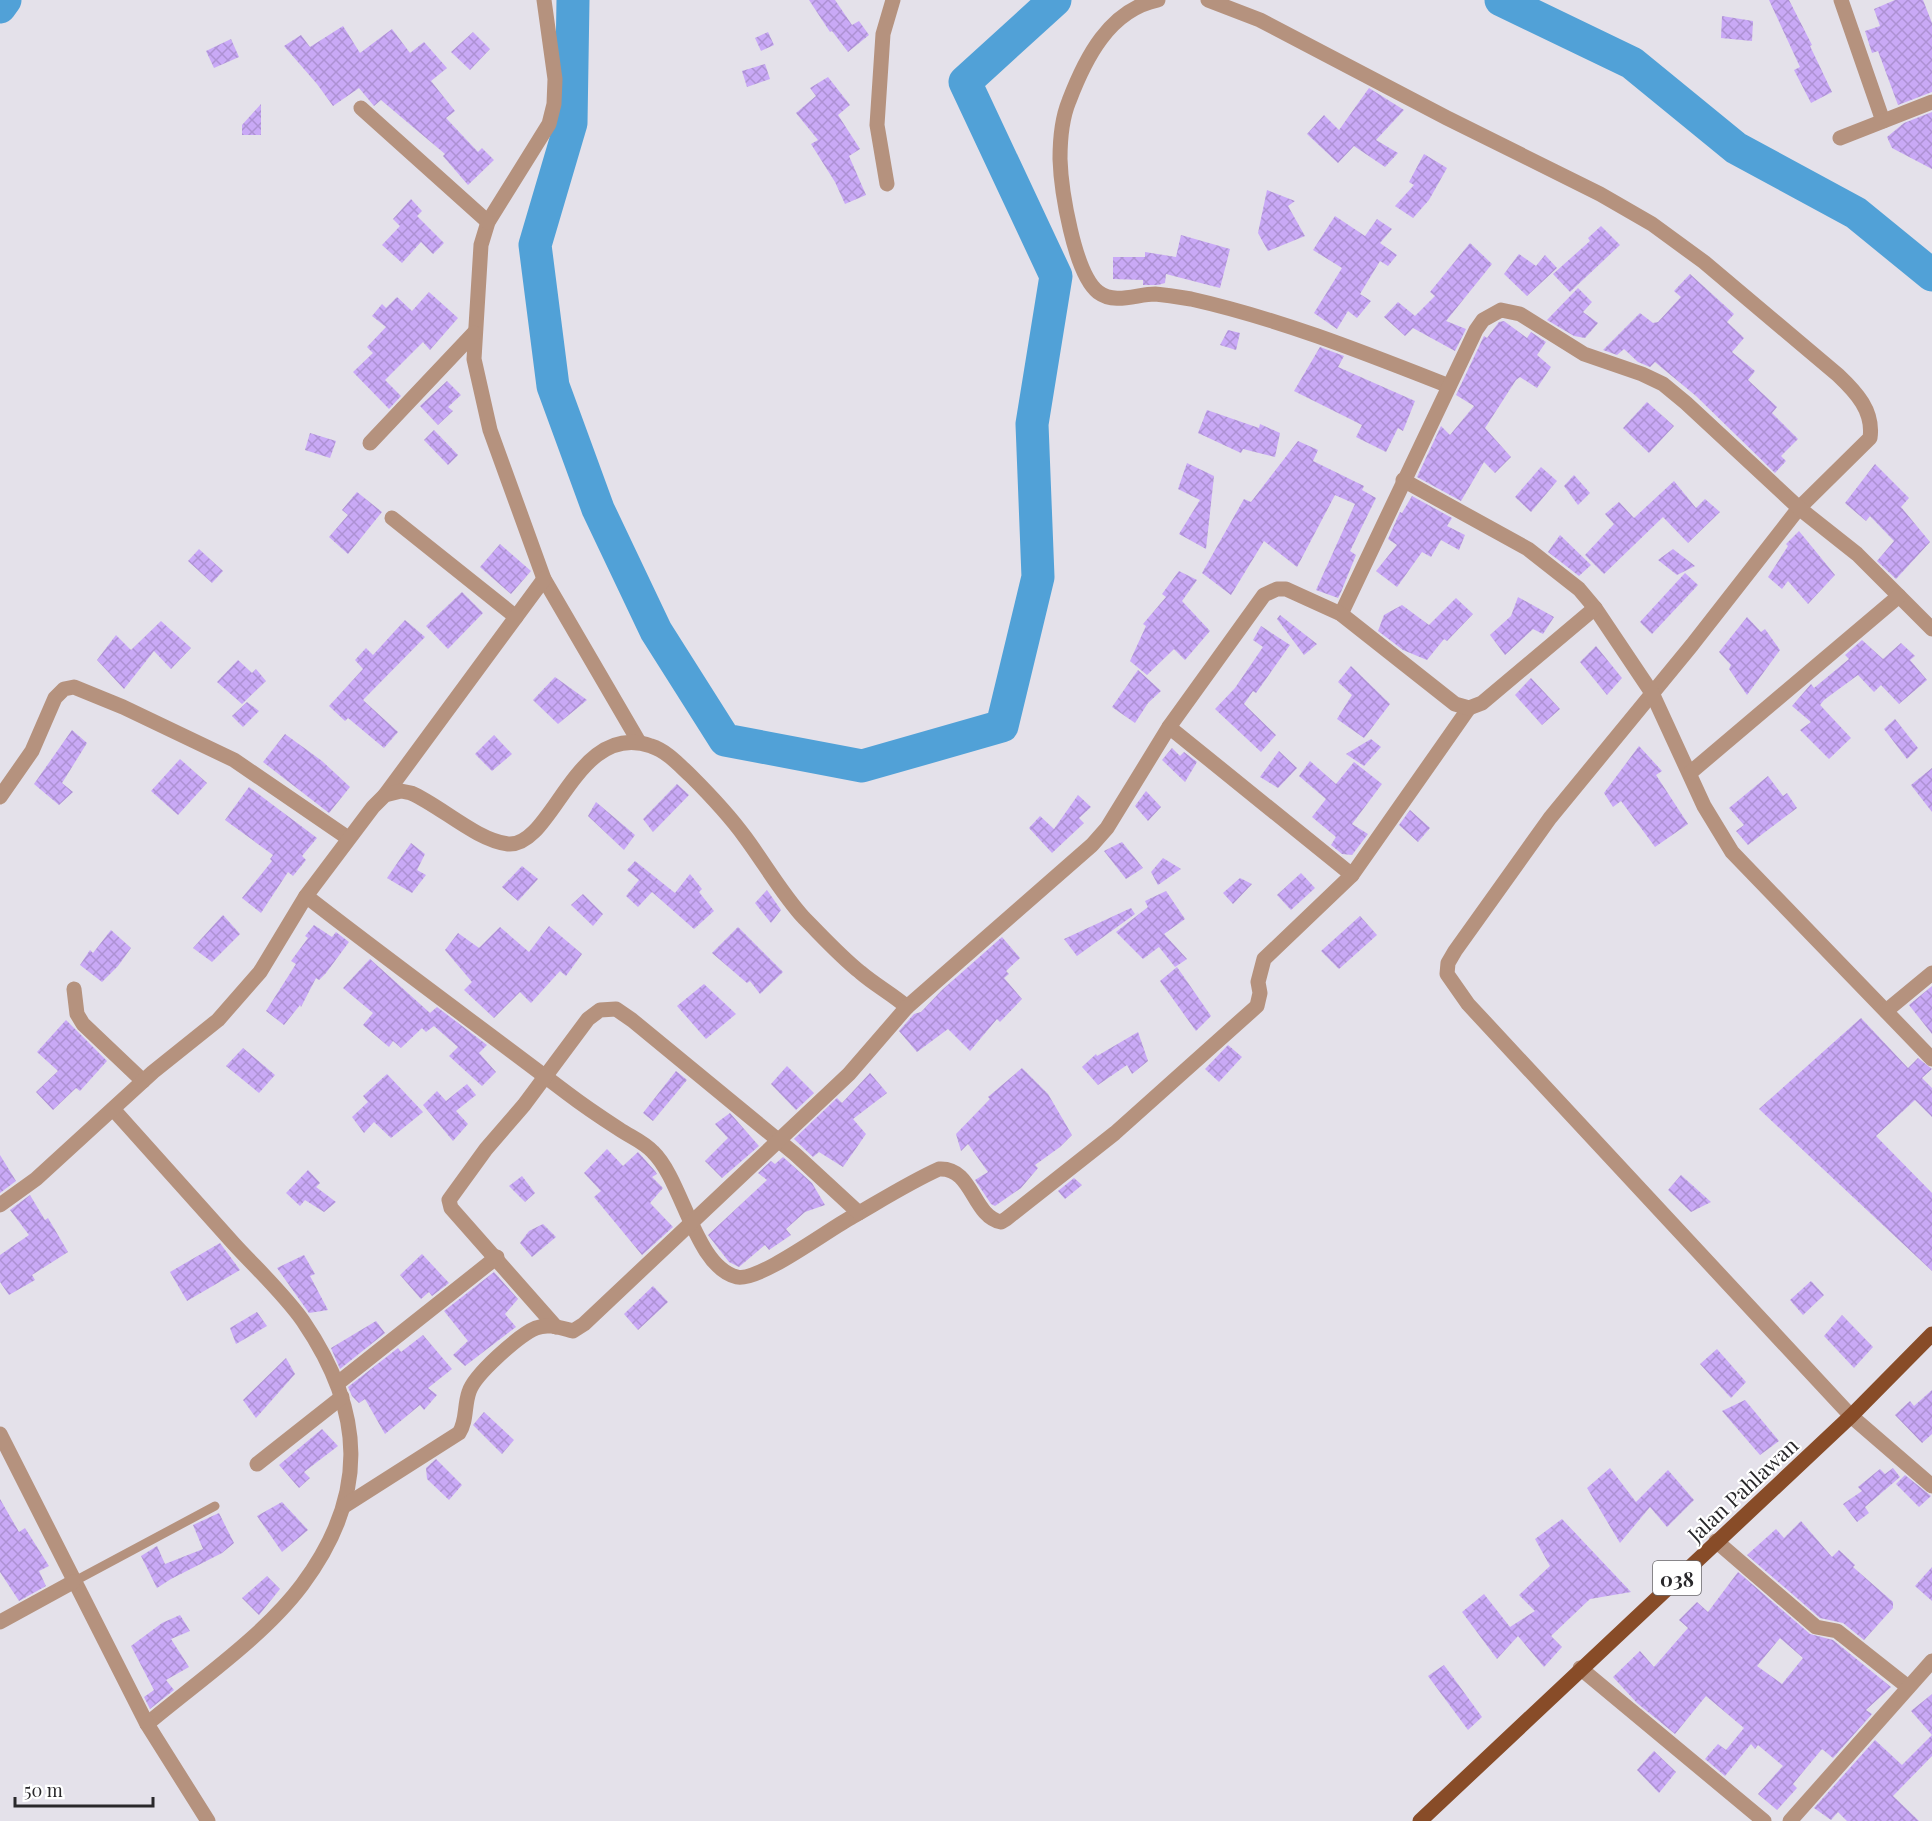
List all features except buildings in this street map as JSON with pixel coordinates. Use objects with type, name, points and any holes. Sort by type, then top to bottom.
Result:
[{"type":"main road","name":"Jalan Pahlawan","points":[[1420,1821],[1580,1668],[1851,1416],[1932,1334]]},
{"type":"street","points":[[544,0],[555,79],[554,104],[549,124],[488,222],[481,245],[474,359],[490,430],[544,579],[639,742]]},
{"type":"street","points":[[887,184],[877,124],[883,34],[893,0]]},
{"type":"street","points":[[1158,0],[1131,11],[1117,21],[1096,44],[1080,73],[1064,112],[1060,159],[1065,201],[1082,270],[1089,282],[1103,295],[1112,297],[1166,295],[1215,305],[1344,345],[1449,386]]},
{"type":"street","points":[[1208,0],[1260,20],[1447,118],[1600,194],[1652,224],[1704,262],[1838,375],[1855,391],[1866,407],[1872,424],[1870,438],[1799,508],[1550,818],[1455,951],[1448,963],[1447,974],[1468,1004],[1851,1416],[1932,1486]]},
{"type":"street","points":[[1841,0],[1883,121]]},
{"type":"street","points":[[1840,138],[1932,102]]},
{"type":"street","points":[[362,108],[488,222]]},
{"type":"street","points":[[1341,614],[1403,480],[1483,320],[1492,312],[1510,310],[1584,354],[1642,374],[1663,384],[1686,402],[1799,508],[1857,554],[1932,629]]},
{"type":"street","points":[[370,443],[474,333]]},
{"type":"street","points":[[1403,480],[1528,549],[1580,589],[1652,693],[1691,772],[1704,806],[1732,852],[1932,1059]]},
{"type":"street","points":[[392,518],[516,617]]},
{"type":"street","points":[[0,1205],[36,1179],[143,1081],[218,1020],[260,972],[306,896],[348,838],[385,795],[544,579]]},
{"type":"street","points":[[346,1505],[459,1433],[463,1427],[469,1391],[482,1371],[534,1328],[556,1327],[573,1331],[584,1324],[849,1074],[907,1007],[1092,845],[1107,828],[1169,727],[1264,595],[1277,589],[1286,589],[1341,614],[1455,704],[1469,708]]},
{"type":"street","points":[[1691,772],[1899,596]]},
{"type":"street","points":[[306,896],[436,998],[656,1155],[674,1180],[694,1235],[720,1266],[737,1277],[751,1276],[795,1253],[859,1213],[929,1174],[946,1169],[955,1172],[963,1180],[989,1218],[1001,1222],[1115,1133],[1257,1006],[1260,993],[1258,982],[1264,959],[1352,875],[1469,708],[1482,703],[1595,608]]},
{"type":"street","points":[[0,797],[32,751],[56,698],[64,689],[74,687],[123,707],[234,760],[348,838]]},
{"type":"street","points":[[1169,727],[1352,875]]},
{"type":"street","points":[[385,795],[401,791],[411,793],[485,836],[510,844],[524,839],[536,830],[572,780],[606,749],[623,743],[639,742],[660,749],[708,792],[744,836],[803,917],[860,972],[907,1007]]},
{"type":"street","points":[[1886,1011],[1932,973]]},
{"type":"street","points":[[74,989],[77,1014],[83,1024],[143,1081]]},
{"type":"street","points":[[556,1327],[497,1257],[451,1208],[449,1200],[486,1149],[546,1077],[588,1019],[600,1010],[616,1009],[777,1140],[859,1213]]},
{"type":"street","points":[[113,1109],[302,1320],[340,1390],[348,1416],[351,1466],[346,1505],[302,1585],[264,1625],[147,1724]]},
{"type":"street","points":[[257,1464],[340,1390],[497,1257]]},
{"type":"street","points":[[0,1434],[73,1582],[147,1724],[208,1821]]},
{"type":"street","points":[[1716,1541],[1816,1627],[1837,1631],[1908,1687]]},
{"type":"street","points":[[0,1622],[73,1582]]},
{"type":"street","points":[[1790,1821],[1932,1661]]},
{"type":"street","points":[[1580,1668],[1764,1821]]},
{"type":"lane","points":[[73,1582],[215,1506]]},
{"type":"waterway","points":[[0,7],[5,0]]},
{"type":"waterway","points":[[573,0],[571,123],[535,245],[553,386],[598,509],[656,631],[725,740],[862,766],[1002,726],[1038,577],[1032,424],[1056,276],[965,82],[1055,0]]},
{"type":"waterway","points":[[1501,0],[1632,63],[1736,148],[1856,213],[1932,275]]}]
